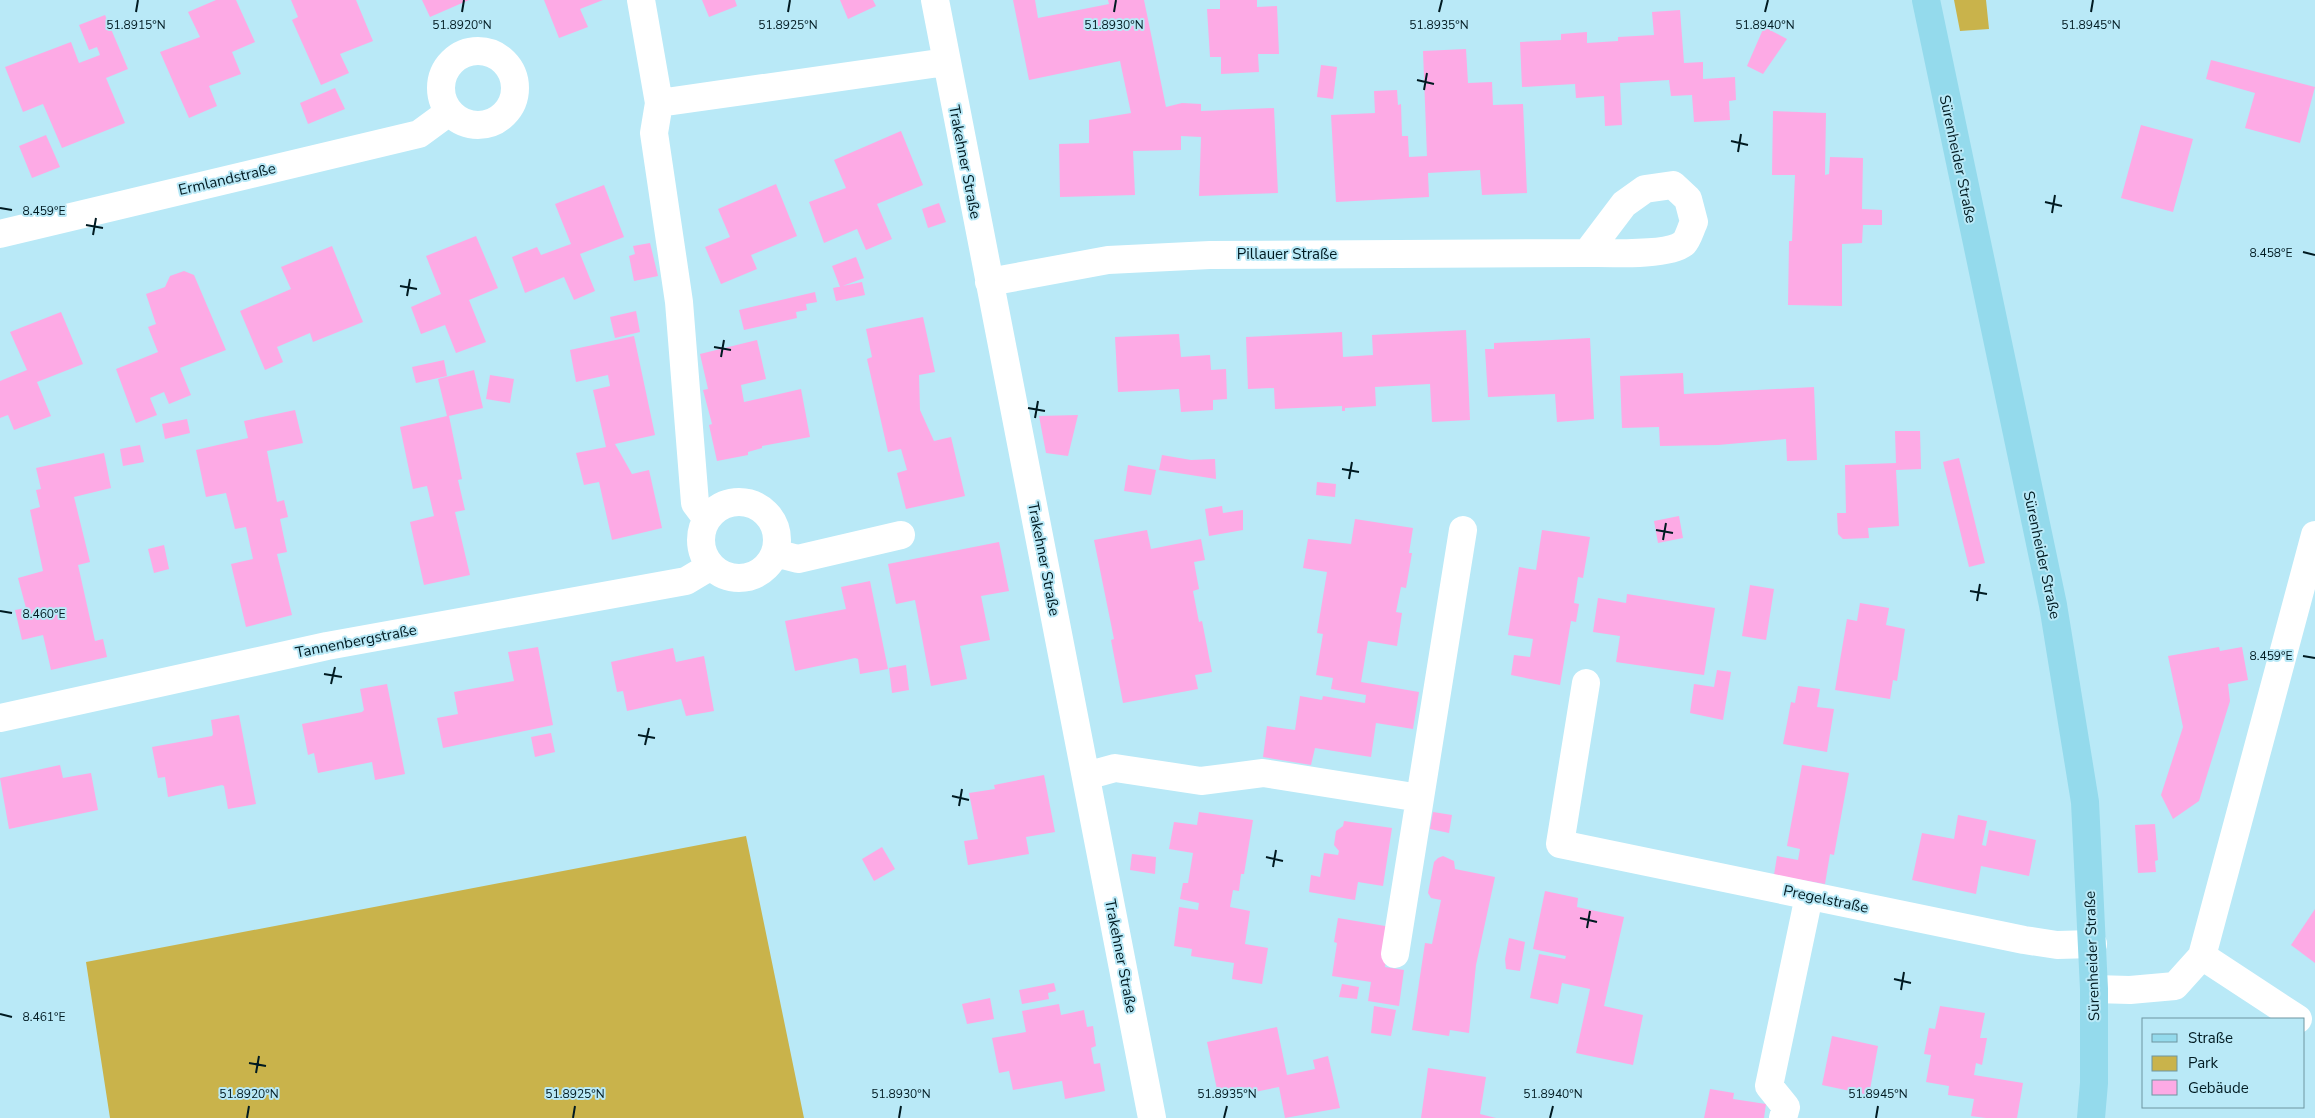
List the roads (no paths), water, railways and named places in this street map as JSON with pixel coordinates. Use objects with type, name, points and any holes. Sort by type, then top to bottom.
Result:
[{"type":"main road","name":"Sürenheider Straße","points":[[1926,0],[2053,604],[2085,802],[2094,989],[2094,1083],[2091,1118]]},
{"type":"street","points":[[641,0],[659,103],[654,133],[678,302],[695,503],[708,519]]},
{"type":"street","name":"Trakehner Straße","points":[[935,0],[1152,1118]]},
{"type":"street","points":[[659,103],[946,62]]},
{"type":"street","name":"Ermlandstraße","points":[[0,234],[419,134],[449,112]]},
{"type":"street","name":"Pillauer Straße","points":[[989,282],[1108,260],[1210,255],[1587,253]]},
{"type":"street","points":[[739,502],[756,506],[770,518],[777,535],[775,553],[764,569],[747,578],[728,577],[711,566],[702,552],[701,534],[708,519],[721,507],[739,502]]},
{"type":"street","points":[[1395,954],[1463,530]]},
{"type":"street","points":[[2094,989],[2130,990],[2176,986],[2202,956],[2315,535]]},
{"type":"street","points":[[775,553],[798,559],[901,536]]},
{"type":"street","name":"Tannenbergstraße","points":[[0,718],[327,646],[686,581],[711,566]]},
{"type":"street","name":"Pregelstraße","points":[[1586,683],[1560,844],[2024,940],[2057,945],[2093,944]]},
{"type":"street","points":[[1086,776],[1115,768],[1201,781],[1263,773],[1420,798]]},
{"type":"street","points":[[1784,1118],[1786,1106],[1769,1086],[1809,896]]},
{"type":"street","points":[[2202,956],[2296,1018]]}]
